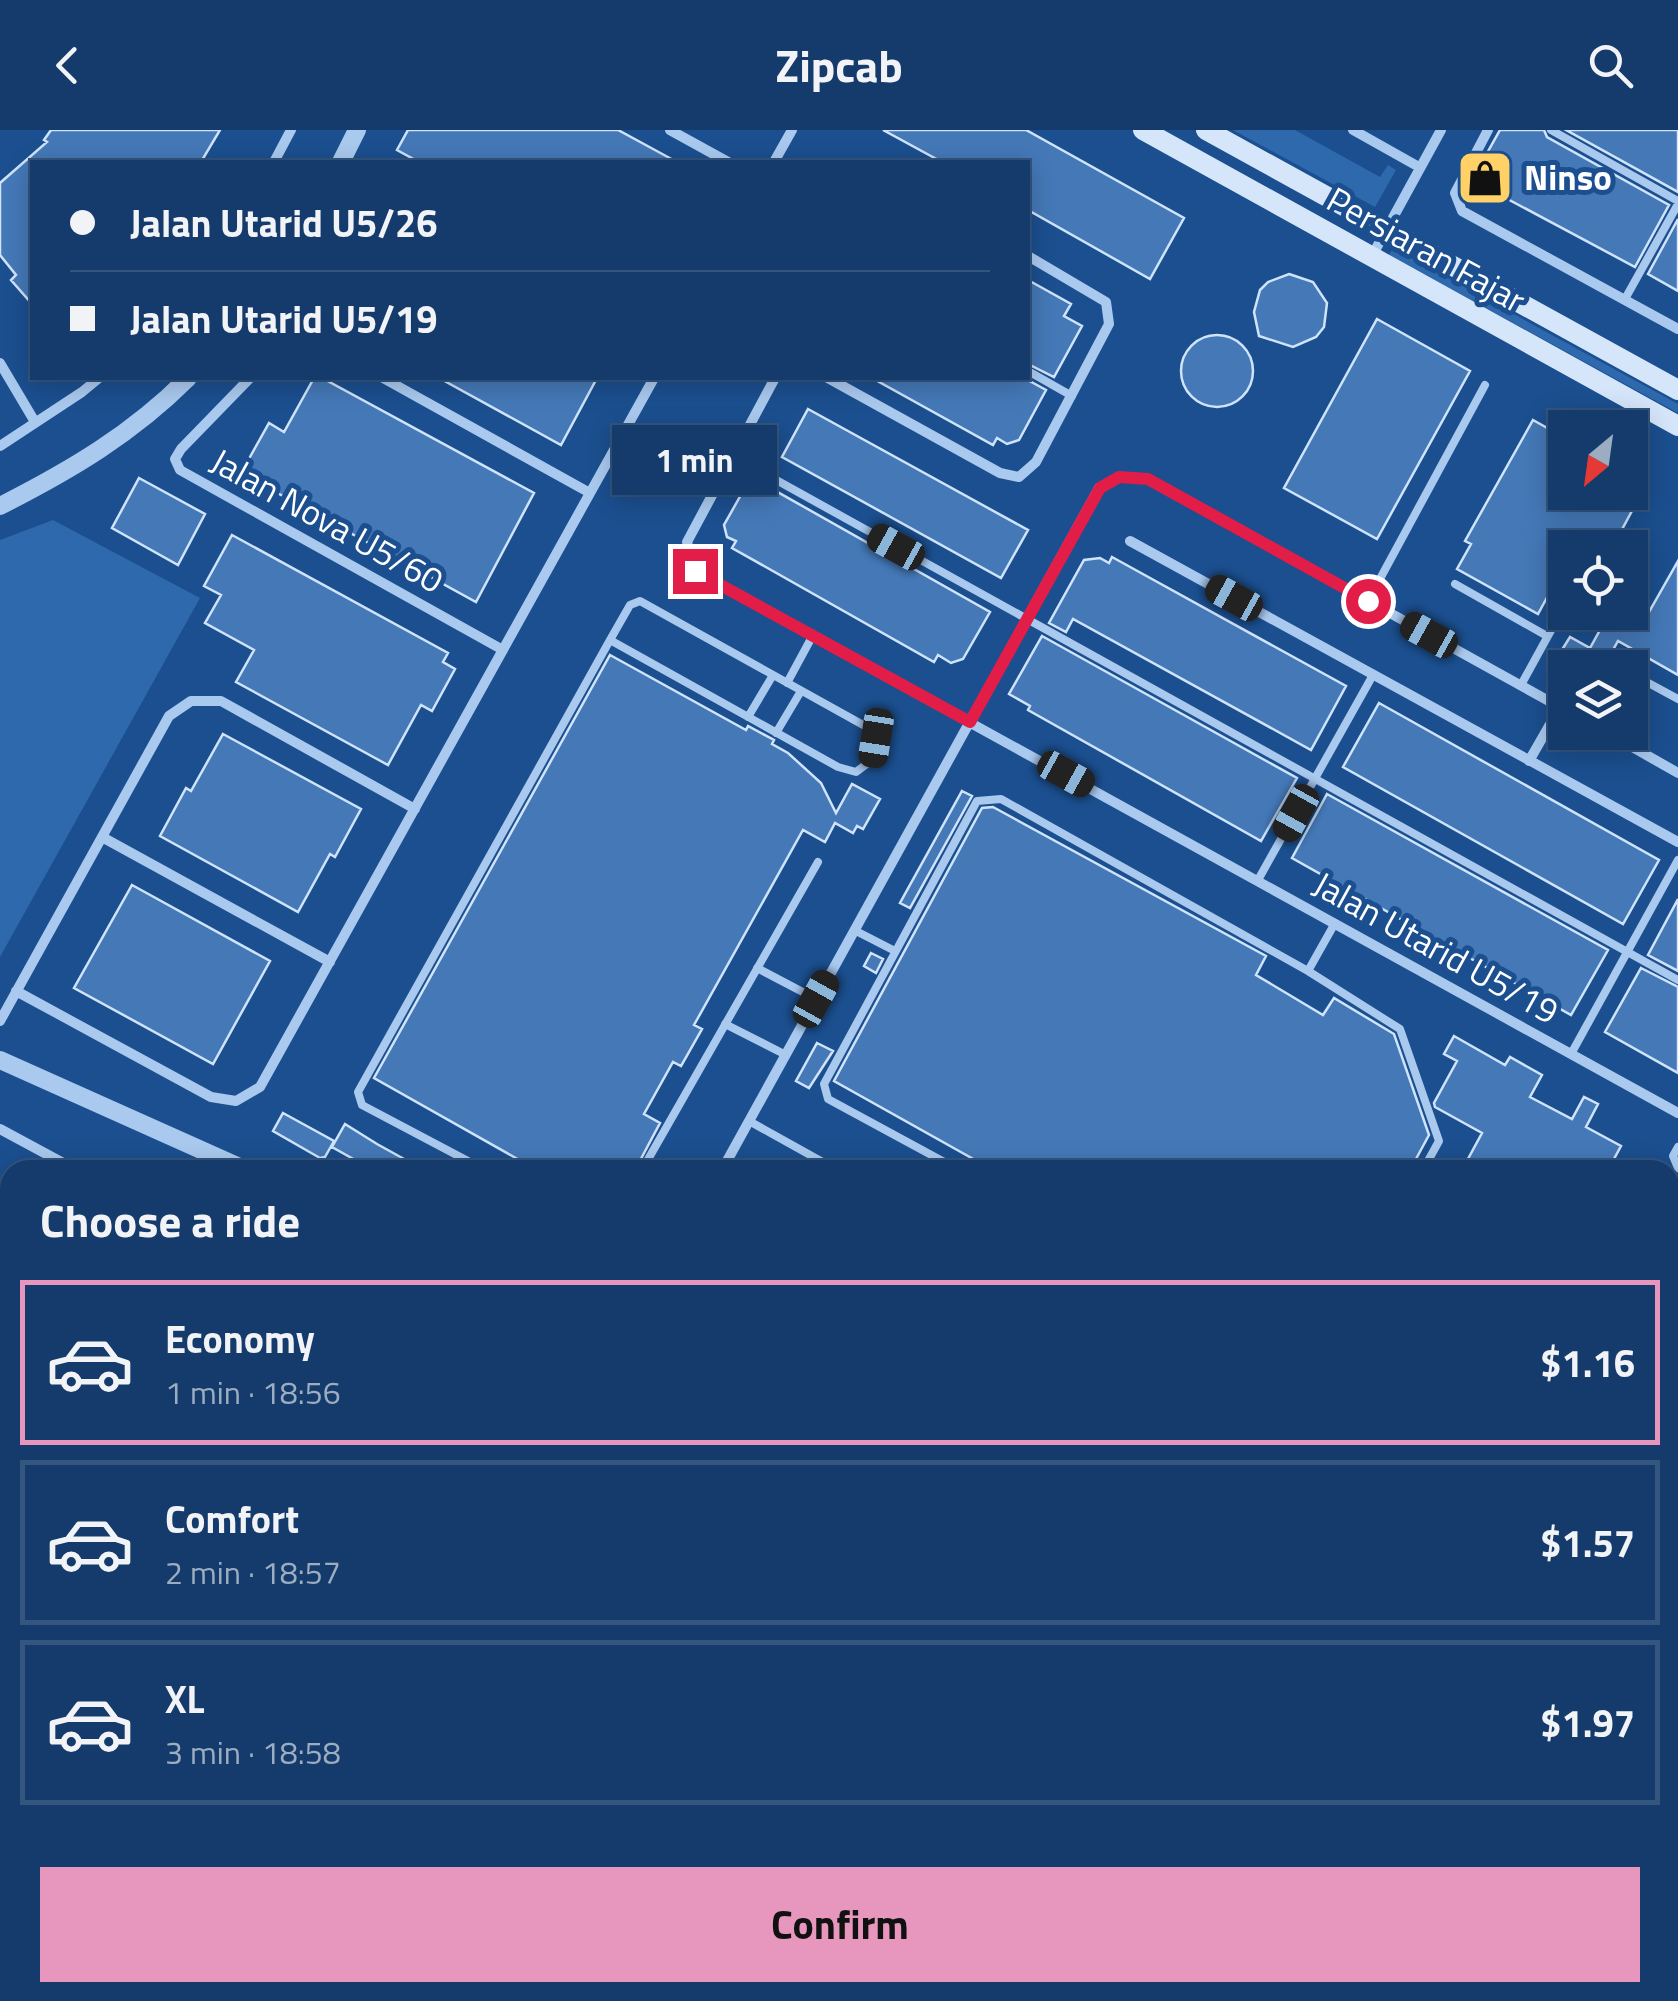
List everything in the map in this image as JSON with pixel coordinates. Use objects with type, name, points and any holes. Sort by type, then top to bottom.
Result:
[{"type":"main road","name":"Persiaran Fajar","points":[[1143,130],[1678,426]]},
{"type":"main road","name":"Persiaran Fajar","points":[[1206,130],[1678,390]]},
{"type":"street","points":[[275,160],[291,130]]},
{"type":"street","points":[[344,160],[356,130]]},
{"type":"street","points":[[670,130],[724,160]]},
{"type":"street","points":[[775,160],[792,130]]},
{"type":"street","points":[[1353,130],[1419,167]]},
{"type":"street","points":[[1371,258],[1441,130]]},
{"type":"street","points":[[1488,130],[1456,193],[1462,211],[1678,329]]},
{"type":"street","points":[[832,380],[1000,472],[1020,476],[1036,462],[1109,324],[1106,302],[1030,257]]},
{"type":"street","points":[[0,363],[35,422]]},
{"type":"street","points":[[0,446],[97,380]]},
{"type":"street","points":[[0,506],[74,469],[154,411],[186,380]]},
{"type":"street","name":"Jalan Nova U5/60","points":[[248,380],[181,449],[176,459],[180,470],[503,650]]},
{"type":"street","points":[[387,380],[590,493]]},
{"type":"street","points":[[16,991],[212,1097],[236,1101],[260,1087],[653,380]]},
{"type":"street","points":[[733,456],[775,380]]},
{"type":"street","name":"Jalan Utarid U5/19","points":[[733,456],[687,542],[695,571],[1678,1113]]},
{"type":"street","points":[[728,1160],[1100,488],[1119,477],[1148,479],[1548,701]]},
{"type":"street","points":[[1130,540],[1678,842]]},
{"type":"street","points":[[0,1021],[170,716],[191,701],[221,701],[415,808]]},
{"type":"street","points":[[1530,761],[1548,732]]},
{"type":"street","points":[[1638,750],[1678,773]]},
{"type":"street","points":[[102,837],[330,962]]},
{"type":"street","points":[[0,1060],[224,1160]]},
{"type":"street","points":[[0,1129],[57,1160]]},
{"type":"lane","points":[[1551,130],[1678,202],[1625,299]]},
{"type":"lane","points":[[1030,372],[1072,396]]},
{"type":"lane","points":[[1368,601],[1484,385]]},
{"type":"lane","points":[[733,456],[1678,980]]},
{"type":"lane","points":[[1455,584],[1548,636]]},
{"type":"lane","points":[[465,1160],[362,1105],[358,1092],[610,640],[630,605],[640,601],[865,726],[876,738],[872,760],[856,772],[838,767],[610,640]]},
{"type":"lane","points":[[1521,686],[1551,630]]},
{"type":"lane","points":[[786,683],[813,635]]},
{"type":"lane","points":[[1258,880],[1372,674]]},
{"type":"lane","points":[[748,717],[773,676]]},
{"type":"lane","points":[[1648,683],[1678,699]]},
{"type":"lane","points":[[776,733],[801,691]]},
{"type":"lane","points":[[941,1160],[828,1099],[824,1084],[977,801],[1001,799],[1308,971],[1400,1029],[1440,1141],[1429,1160]]},
{"type":"lane","points":[[1571,1054],[1678,860]]},
{"type":"lane","points":[[648,1160],[818,862]]},
{"type":"lane","points":[[1308,971],[1335,923]]},
{"type":"lane","points":[[854,930],[894,950]]},
{"type":"lane","points":[[757,968],[816,999]]},
{"type":"lane","points":[[725,1024],[786,1054]]},
{"type":"lane","points":[[749,1121],[819,1160]]},
{"type":"shaded area","points":[[1233,130],[1295,130],[1380,177],[1388,165],[1396,170],[1375,207]]},
{"type":"shaded area","points":[[1393,248],[1678,404],[1678,413],[1389,255]]},
{"type":"shaded area","points":[[53,520],[200,598],[0,957],[0,540]]},
{"type":"building","points":[[51,130],[220,130],[202,160],[30,160],[30,302],[11,280],[16,275],[0,255],[0,183],[47,142],[44,140]]},
{"type":"building","points":[[408,130],[618,130],[673,160],[415,160],[397,150]]},
{"type":"building","points":[[883,130],[1026,130],[1184,218],[1150,279],[1030,211],[1030,160],[938,160]]},
{"type":"building","points":[[1500,130],[1544,130],[1547,137],[1669,205],[1635,267],[1472,180]]},
{"type":"building","points":[[1566,130],[1678,130],[1678,192]]},
{"type":"building","points":[[1678,219],[1678,291],[1648,274]]},
{"type":"building","points":[[1289,274],[1313,282],[1327,303],[1324,327],[1316,337],[1293,347],[1259,336],[1254,312],[1260,290],[1268,282]]},
{"type":"building","points":[[1030,281],[1071,304],[1064,316],[1082,326],[1054,377],[1030,365]]},
{"type":"building","points":[[1377,319],[1470,371],[1377,539],[1284,488]]},
{"type":"building","points":[[1217,335],[1243,345],[1253,371],[1243,397],[1217,407],[1191,397],[1181,371],[1191,345]]},
{"type":"building","points":[[313,380],[326,380],[534,493],[476,602],[241,473],[269,423],[284,432]]},
{"type":"building","points":[[443,380],[596,380],[561,445]]},
{"type":"building","points":[[876,380],[1028,380],[1046,390],[1019,440],[1007,444],[997,438],[993,445]]},
{"type":"building","points":[[808,409],[1028,530],[1001,578],[782,457]]},
{"type":"building","points":[[1533,420],[1548,428],[1548,510],[1632,510],[1622,530],[1548,530],[1548,596],[1538,614],[1457,569],[1471,544],[1465,541]]},
{"type":"building","points":[[751,477],[990,612],[963,659],[951,663],[938,655],[934,662],[732,548],[736,541],[727,537],[724,525]]},
{"type":"building","points":[[139,478],[205,514],[178,565],[112,528]]},
{"type":"building","points":[[232,535],[448,653],[443,662],[455,669],[432,711],[421,705],[388,765],[236,682],[254,650],[205,623],[221,595],[204,586]]},
{"type":"building","points":[[1112,557],[1346,686],[1311,750],[1073,619],[1066,632],[1049,623],[1084,560],[1100,558],[1109,563]]},
{"type":"building","points":[[1678,561],[1678,675],[1648,658],[1648,650],[1634,650],[1618,641],[1613,650],[1562,650],[1570,637],[1590,648],[1600,630],[1648,630],[1649,612]]},
{"type":"building","points":[[1042,636],[1297,778],[1261,841],[1028,710],[1030,706],[1009,694]]},
{"type":"building","points":[[610,655],[746,730],[748,726],[774,740],[772,744],[821,783],[836,813],[852,784],[880,799],[863,829],[857,826],[853,833],[835,823],[825,842],[803,830],[694,1025],[702,1029],[681,1066],[673,1062],[644,1114],[660,1123],[640,1160],[519,1160],[374,1078]]},
{"type":"building","points":[[1379,703],[1659,860],[1623,924],[1343,767]]},
{"type":"building","points":[[223,734],[361,809],[298,912],[160,836],[186,788],[191,791]]},
{"type":"building","points":[[962,791],[972,796],[910,908],[900,903]]},
{"type":"building","points":[[1327,794],[1608,950],[1571,1015],[1292,858]]},
{"type":"building","points":[[993,807],[1266,956],[1256,975],[1323,1015],[1334,998],[1394,1034],[1429,1135],[1415,1160],[975,1160],[834,1081],[982,808]]},
{"type":"building","points":[[132,885],[270,961],[213,1064],[74,988]]},
{"type":"building","points":[[1678,899],[1678,971],[1648,955]]},
{"type":"building","points":[[871,953],[883,959],[876,973],[864,966]]},
{"type":"building","points":[[1641,968],[1678,987],[1678,1073],[1605,1032]]},
{"type":"building","points":[[1454,1036],[1505,1065],[1510,1057],[1542,1075],[1530,1097],[1572,1119],[1584,1097],[1598,1104],[1586,1127],[1621,1146],[1613,1160],[1467,1160],[1482,1133],[1434,1103],[1457,1061],[1444,1054]]},
{"type":"building","points":[[817,1043],[833,1051],[809,1088],[796,1081]]},
{"type":"building","points":[[283,1113],[334,1141],[325,1157],[320,1158],[273,1131]]},
{"type":"building","points":[[345,1124],[406,1160],[355,1160],[332,1147]]},
{"type":"place","name":"Ninso","points":[[1485,178]]},
{"type":"route","points":[[695,571],[970,722],[1100,488],[1119,477],[1148,479],[1368,601]]}]
